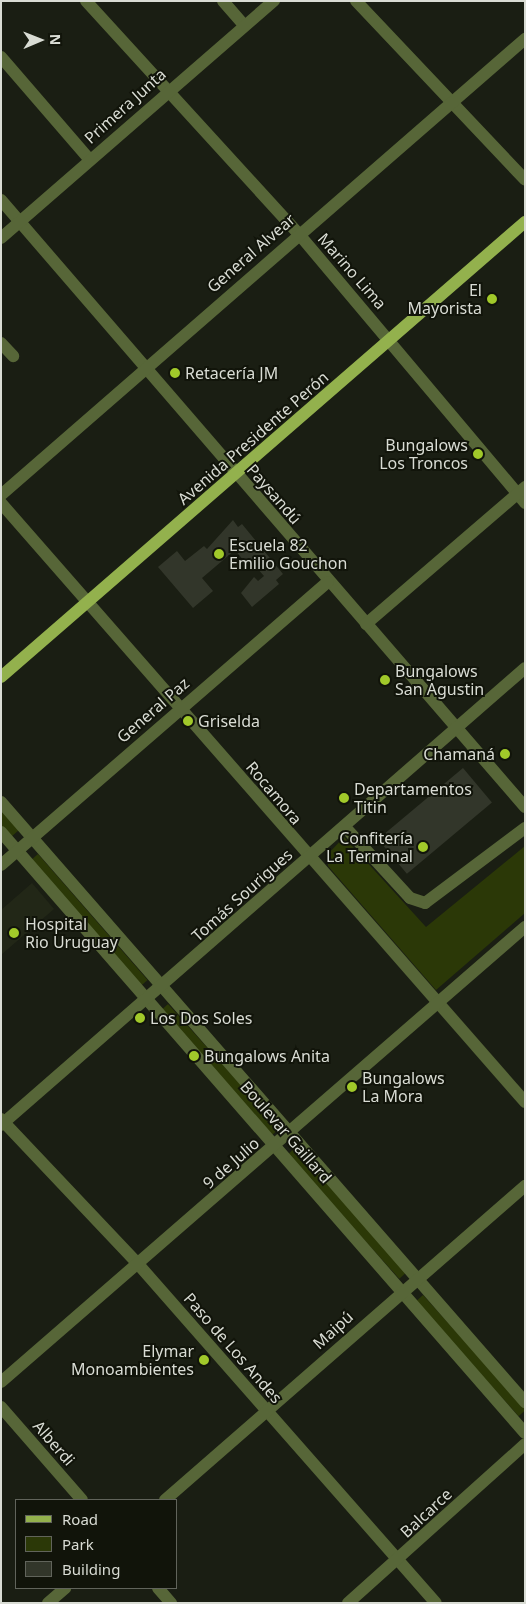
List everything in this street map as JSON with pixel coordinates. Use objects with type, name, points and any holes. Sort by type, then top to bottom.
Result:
[{"type":"main road","name":"Avenida Presidente Perón","points":[[1,677],[88,604],[525,222]]},
{"type":"street","name":"Marino Lima","points":[[86,1],[298,233],[522,495]]},
{"type":"street","points":[[223,1],[243,24]]},
{"type":"street","name":"Primera Junta","points":[[1,238],[243,24],[274,1]]},
{"type":"street","points":[[356,1],[453,101],[525,180]]},
{"type":"street","name":"General Alvear","points":[[1,495],[145,366],[525,39]]},
{"type":"street","points":[[1,57],[90,160]]},
{"type":"street","name":"Paysandú","points":[[1,200],[145,366],[235,475],[525,807]]},
{"type":"street","points":[[1,343],[13,356]]},
{"type":"street","points":[[366,624],[522,495]]},
{"type":"street","name":"Rocamora","points":[[1,503],[180,708],[308,859],[525,1102]]},
{"type":"street","name":"General Paz","points":[[1,865],[180,708],[328,582]]},
{"type":"street","name":"Tomás Sourigues","points":[[2,1122],[164,986],[525,668]]},
{"type":"street","name":"Boulevar Gaillard","points":[[1,802],[164,986],[289,1134],[525,1402]]},
{"type":"street","points":[[344,827],[410,898],[425,903],[525,828]]},
{"type":"street","name":"Boulevar Gaillard","points":[[1,832],[403,1290],[525,1433]]},
{"type":"street","name":"9 de Julio","points":[[1,1382],[440,1005],[525,927]]},
{"type":"street","name":"Paso de Los Andes","points":[[2,1122],[138,1264],[436,1603]]},
{"type":"street","name":"Maipú","points":[[166,1499],[403,1290],[525,1186]]},
{"type":"street","name":"Alberdi","points":[[1,1407],[81,1499]]},
{"type":"street","name":"Balcarce","points":[[348,1603],[399,1560],[525,1444]]},
{"type":"street","points":[[48,1603],[64,1589]]},
{"type":"street","points":[[159,1589],[171,1603]]},
{"type":"shaded area","name":"Hospital Rio Uruguay","points":[[32,883],[54,909],[1,955],[1,910]]},
{"type":"green space","points":[[1,811],[19,830],[11,837],[1,826]]},
{"type":"green space","points":[[344,837],[426,927],[525,846],[525,913],[436,990],[328,866],[327,855]]},
{"type":"green space","points":[[38,854],[148,980],[139,987],[30,861]]},
{"type":"green space","points":[[168,1004],[280,1128],[272,1135],[161,1011]]},
{"type":"green space","points":[[295,1148],[407,1272],[399,1279],[288,1155]]},
{"type":"green space","points":[[423,1295],[525,1408],[519,1416],[416,1302]]},
{"type":"building","points":[[233,520],[238,527],[242,524],[283,574],[276,580],[279,584],[252,607],[241,593],[254,577],[258,581],[264,576],[256,567],[252,571],[235,550],[202,578],[213,591],[193,608],[158,567],[177,551],[185,561],[204,546],[207,549]]},
{"type":"building","points":[[463,768],[492,802],[407,874],[378,839]]},
{"type":"place","name":"El Mayorista","points":[[492,299]]},
{"type":"place","name":"Retacería JM","points":[[175,373]]},
{"type":"place","name":"Bungalows Los Troncos","points":[[478,454]]},
{"type":"place","name":"Escuela 82 Emilio Gouchon","points":[[219,554]]},
{"type":"place","name":"Bungalows San Agustin","points":[[385,680]]},
{"type":"place","name":"Griselda","points":[[188,721]]},
{"type":"place","name":"Chamaná","points":[[505,754]]},
{"type":"place","name":"Departamentos Titin","points":[[344,798]]},
{"type":"place","name":"Confitería La Terminal","points":[[423,847]]},
{"type":"place","name":"Hospital Rio Uruguay","points":[[14,933]]},
{"type":"place","name":"Los Dos Soles","points":[[140,1018]]},
{"type":"place","name":"Bungalows Anita","points":[[194,1056]]},
{"type":"place","name":"Bungalows La Mora","points":[[352,1087]]},
{"type":"place","name":"Elymar Monoambientes","points":[[204,1360]]}]
